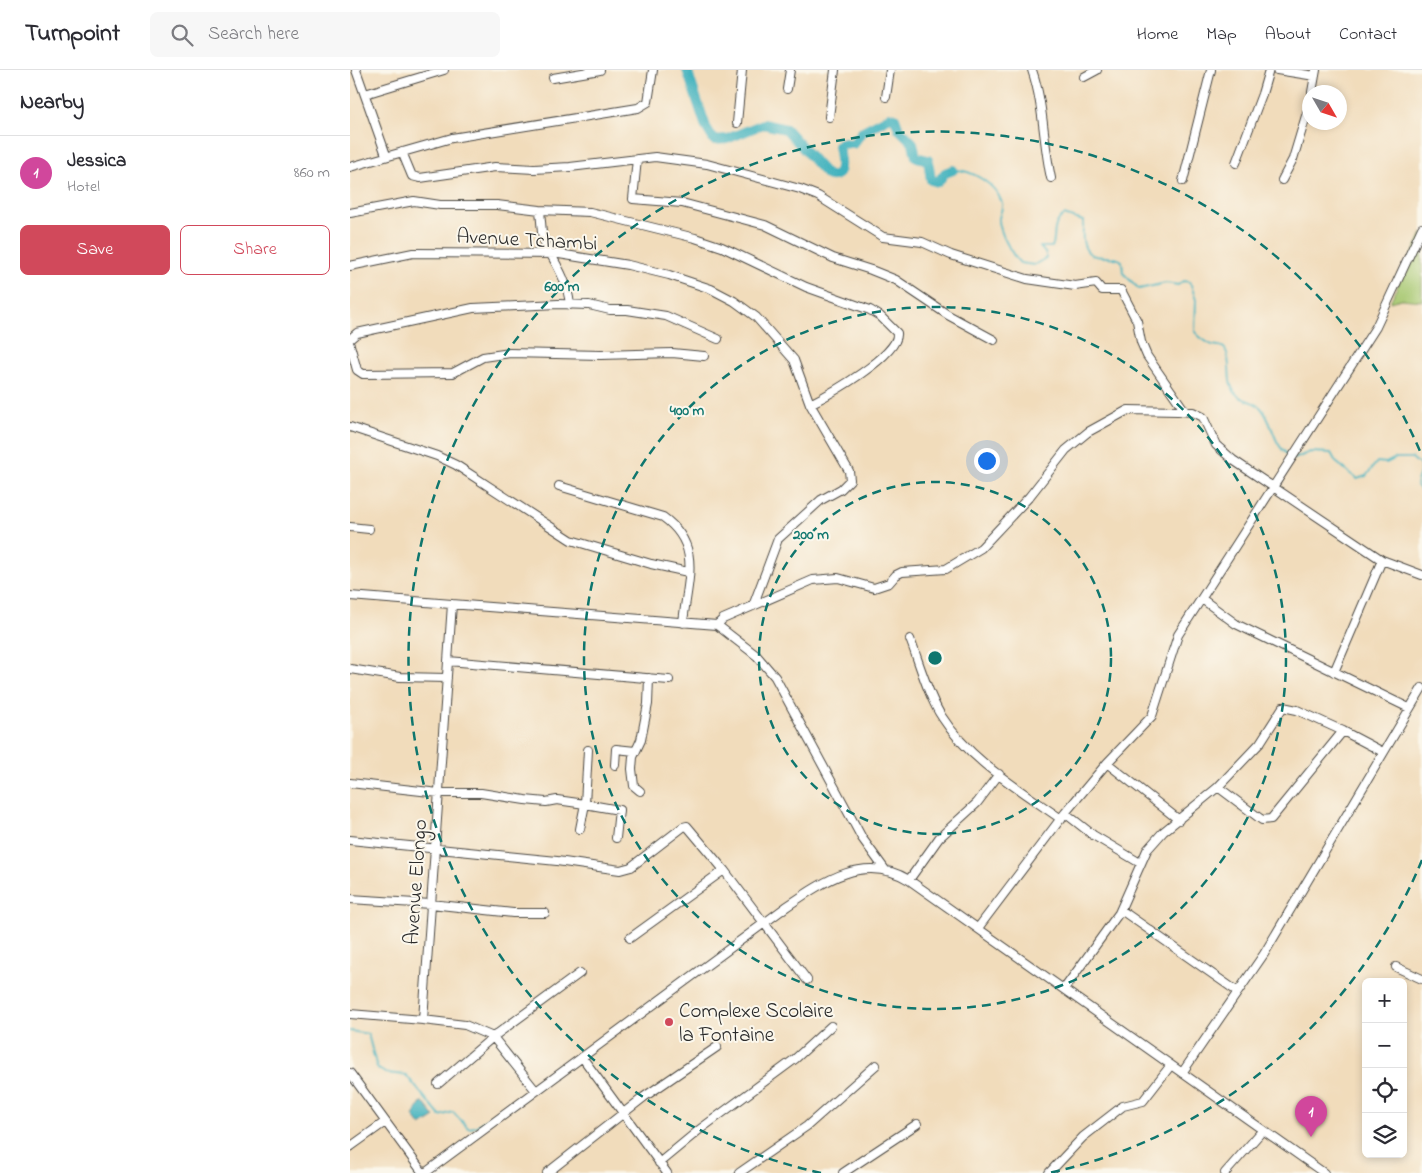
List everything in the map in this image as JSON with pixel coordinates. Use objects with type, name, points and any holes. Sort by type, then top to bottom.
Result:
[{"type":"street","points":[[356,70],[386,156]]},
{"type":"street","points":[[365,94],[444,70]]},
{"type":"street","points":[[553,78],[600,70]]},
{"type":"street","points":[[350,167],[452,138],[638,108],[648,102],[653,70]]},
{"type":"street","points":[[737,123],[742,70]]},
{"type":"street","points":[[787,89],[790,70]]},
{"type":"street","points":[[829,117],[835,70]]},
{"type":"street","points":[[886,97],[890,70]]},
{"type":"street","points":[[1032,70],[1037,82],[1044,120],[1050,178]]},
{"type":"street","points":[[1084,77],[1097,70]]},
{"type":"street","points":[[1183,181],[1211,70]]},
{"type":"street","points":[[1236,162],[1262,94],[1269,70]]},
{"type":"street","points":[[1277,70],[1315,73]]},
{"type":"street","points":[[1282,180],[1293,159],[1302,130]]},
{"type":"street","points":[[402,152],[412,176],[420,178],[495,167],[534,169],[570,167],[655,157],[707,164],[800,189],[818,196],[883,237],[922,242],[951,255],[1024,278],[1076,286],[1096,283],[1102,290],[1121,290],[1137,321],[1146,356],[1185,412]]},
{"type":"street","points":[[637,158],[633,199],[682,203],[766,225],[833,258],[896,280],[948,315],[994,340]]},
{"type":"street","points":[[350,212],[414,201],[440,205],[496,205],[540,210],[590,212],[704,241],[806,287],[870,310],[880,316],[897,333],[898,337],[891,348],[874,364],[828,395],[810,404]]},
{"type":"street","points":[[540,210],[542,232],[549,253],[566,284],[570,305]]},
{"type":"street","points":[[978,928],[1063,816],[1108,763],[1152,716],[1176,640],[1376,327],[1422,228]]},
{"type":"street","name":"Avenue Tchambi","points":[[350,266],[413,253],[549,253],[584,257],[669,275],[711,289],[734,301],[756,317],[794,360],[810,404],[849,471],[850,480],[841,489],[821,500],[778,539],[753,606]]},
{"type":"street","points":[[350,339],[357,333],[473,308],[570,305],[590,305],[605,310],[627,310],[666,316],[718,339]]},
{"type":"street","points":[[350,345],[357,370],[363,374],[453,373],[483,358],[510,353],[545,352],[601,355],[672,353],[704,356]]},
{"type":"street","points":[[717,626],[723,620],[816,579],[838,578],[874,588],[890,583],[896,575],[902,572],[946,569],[984,546],[1028,497],[1064,452],[1088,432],[1128,410],[1185,412],[1203,417],[1216,445],[1233,460],[1382,560],[1422,575]]},
{"type":"street","points":[[350,427],[437,456],[456,465],[576,543],[651,564],[688,572]]},
{"type":"street","points":[[559,486],[663,517],[676,526],[686,542],[690,560],[683,623]]},
{"type":"street","points":[[350,527],[369,529]]},
{"type":"street","points":[[1334,672],[1382,560]]},
{"type":"street","points":[[350,596],[717,626],[757,656],[775,677],[862,838],[886,871]]},
{"type":"street","points":[[1202,600],[1236,624],[1409,708]]},
{"type":"street","name":"Avenue Elongo","points":[[423,1020],[452,604]]},
{"type":"street","points":[[910,639],[941,716],[970,751],[999,774],[1140,863]]},
{"type":"street","points":[[448,661],[669,680]]},
{"type":"street","points":[[350,668],[400,677],[447,678]]},
{"type":"street","points":[[640,791],[634,786],[632,769],[635,751],[641,740],[648,704],[649,678]]},
{"type":"street","points":[[1182,1073],[1264,954],[1422,688]]},
{"type":"street","points":[[1064,989],[1119,913],[1140,863],[1163,832],[1218,787],[1260,743],[1283,707],[1297,710],[1383,752]]},
{"type":"street","points":[[1218,787],[1262,820],[1271,819],[1343,731]]},
{"type":"street","points":[[615,765],[616,749],[635,751]]},
{"type":"street","points":[[580,829],[585,804],[588,750]]},
{"type":"street","points":[[1108,763],[1178,820]]},
{"type":"street","points":[[910,880],[939,838],[977,803],[999,774]]},
{"type":"street","points":[[350,783],[439,793],[481,793],[546,802],[557,800],[618,809],[616,838]]},
{"type":"street","points":[[350,840],[557,861],[620,870],[631,867],[683,827],[687,826],[724,870],[807,980]]},
{"type":"street","points":[[630,938],[724,870]]},
{"type":"street","points":[[350,1073],[424,1173],[764,923],[831,878],[861,870],[886,871],[893,872],[910,880],[1324,1173]]},
{"type":"street","points":[[350,899],[431,904],[513,913],[544,913]]},
{"type":"street","points":[[1121,910],[1238,992]]},
{"type":"street","points":[[1396,967],[1422,979]]},
{"type":"street","points":[[438,1084],[493,1037],[580,973]]},
{"type":"street","points":[[350,1014],[465,1025],[493,1037],[536,1091]]},
{"type":"street","points":[[659,1163],[699,1130],[795,1059],[831,1026]]},
{"type":"street","points":[[547,1173],[623,1113],[717,1047]]},
{"type":"street","points":[[582,1057],[666,1173]]},
{"type":"street","points":[[739,1173],[812,1122],[876,1065]]},
{"type":"street","points":[[1049,1173],[1083,1137],[1123,1106],[1143,1101],[1171,1065]]},
{"type":"street","points":[[350,1147],[385,1122]]},
{"type":"street","points":[[843,1173],[917,1124]]},
{"type":"street","points":[[1225,1173],[1263,1130]]},
{"type":"street","points":[[436,1165],[442,1173]]},
{"type":"green space","points":[[1422,233],[1422,301],[1401,299],[1390,302]]},
{"type":"water","points":[[421,1102],[435,1117],[421,1126],[413,1116]]},
{"type":"waterway","points":[[687,70],[706,127],[714,140],[727,139],[763,124],[786,129],[827,175],[833,176],[837,175],[840,167],[838,146],[841,143],[853,144],[863,131],[890,117],[895,118],[899,129],[913,143],[916,157],[928,160],[931,180],[938,182],[945,173],[953,170]]},
{"type":"waterway","points":[[953,170],[960,170],[975,175],[989,184],[999,196],[1002,203],[999,223],[1003,235],[1020,263],[1034,265],[1046,258],[1046,254],[1040,247],[1052,247],[1055,227],[1064,215],[1083,221],[1083,239],[1087,251],[1096,256],[1112,257],[1122,261],[1123,273],[1139,289],[1166,283],[1178,285],[1183,281],[1190,282],[1196,300],[1195,332],[1210,344],[1225,349],[1228,357],[1230,382],[1234,391],[1241,398],[1253,402],[1261,408],[1276,440],[1290,456]]},
{"type":"waterway","points":[[1294,459],[1310,452],[1331,453],[1336,462],[1357,479],[1366,476],[1377,462],[1386,463],[1396,458],[1412,458],[1420,465],[1420,473],[1416,484],[1422,492]]},
{"type":"waterway","points":[[350,1031],[368,1034],[377,1068],[385,1073],[406,1075],[440,1116],[453,1112],[468,1128],[475,1127],[491,1116]]},
{"type":"place","name":"Complexe Scolaire la Fontaine","points":[[669,1022]]},
{"type":"place","name":"Jessica","points":[[1311,1137]]}]
